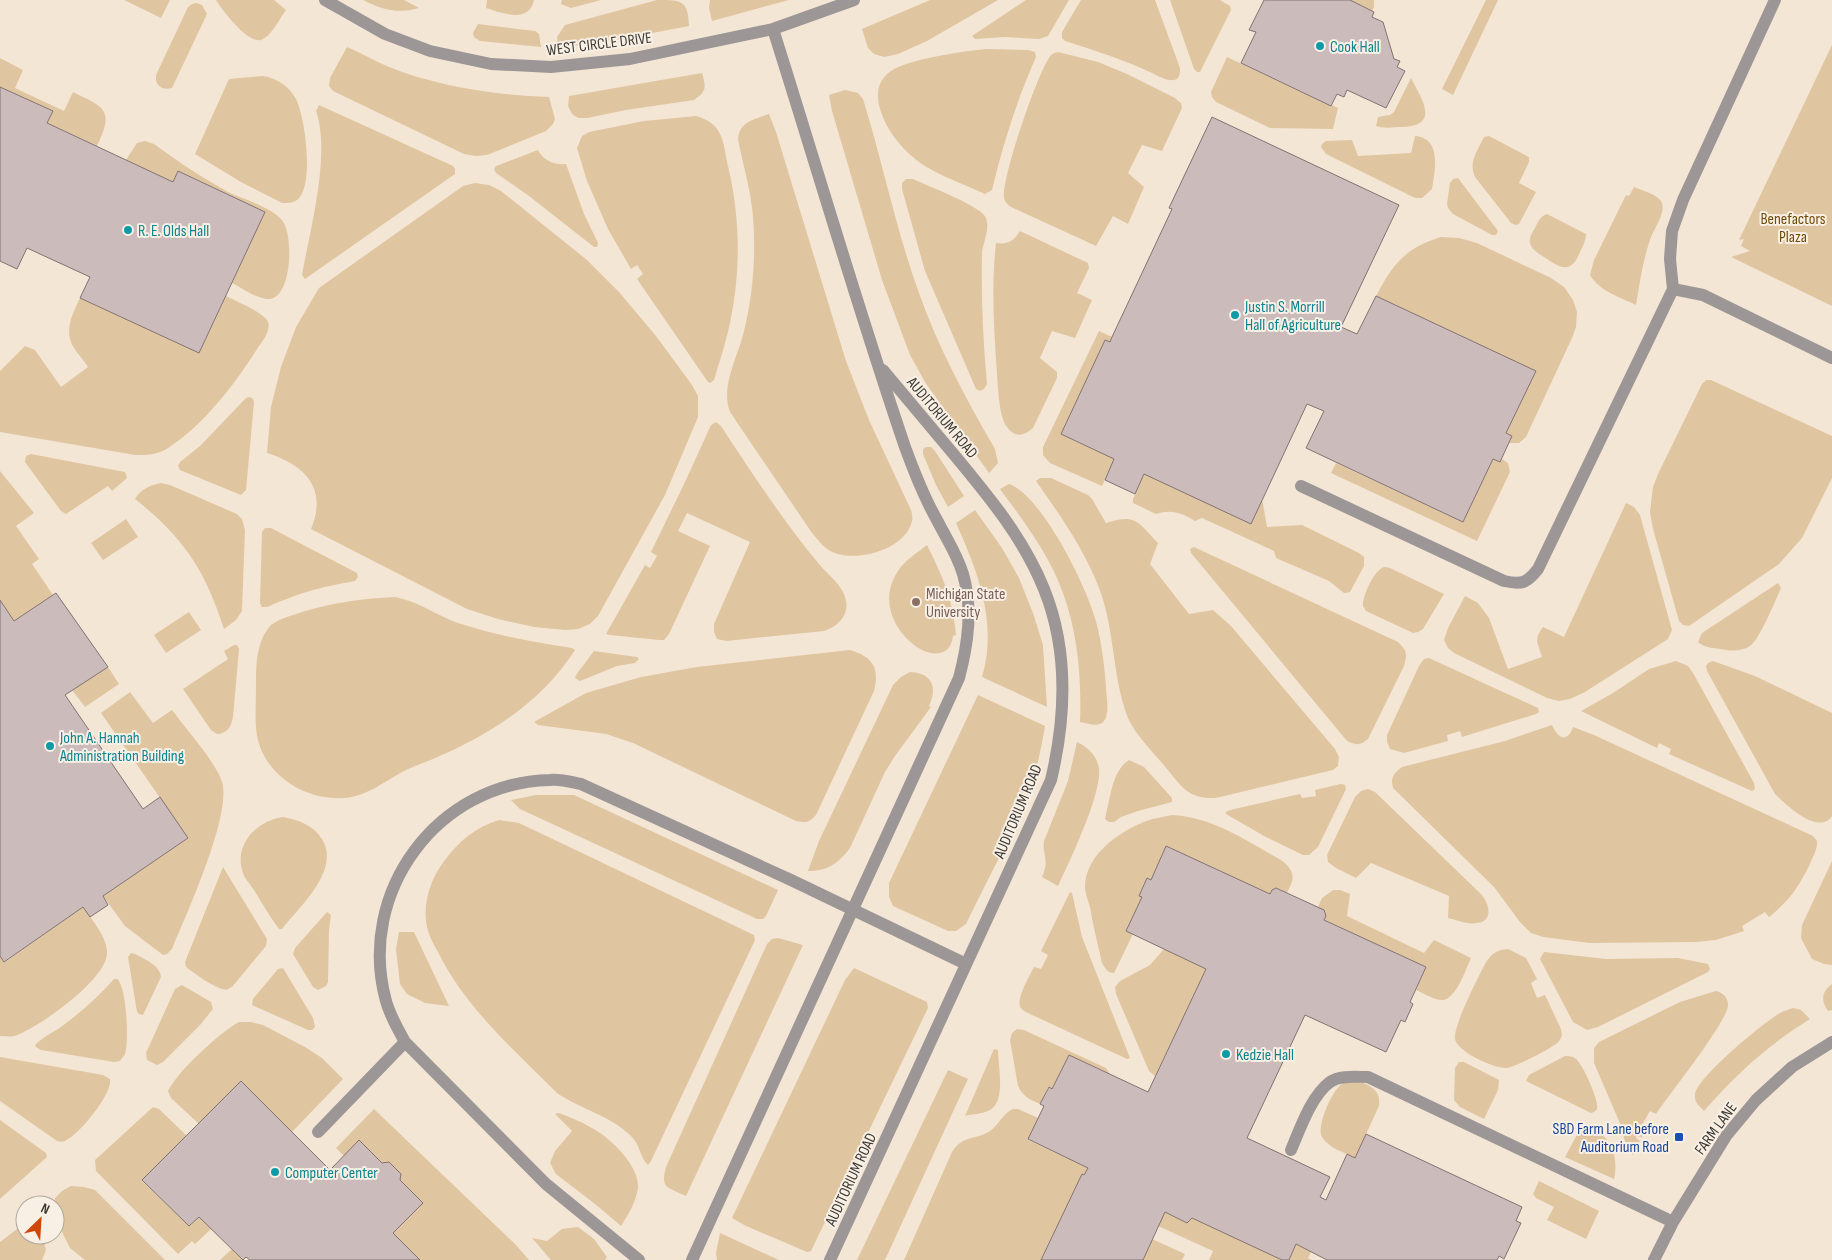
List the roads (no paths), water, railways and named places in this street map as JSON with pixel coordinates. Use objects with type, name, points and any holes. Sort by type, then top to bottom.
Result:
[{"type":"street","name":"WEST CIRCLE DRIVE","points":[[325,0],[385,34],[430,51],[491,64],[551,68],[630,59],[773,29],[854,0]]},
{"type":"street","points":[[1301,486],[1504,581],[1517,584],[1529,580],[1538,569],[1673,289],[1670,259],[1672,231],[1683,200],[1775,0]]},
{"type":"street","name":"AUDITORIUM ROAD","points":[[692,1260],[959,678],[966,654],[969,630],[968,605],[963,574],[952,546],[936,519],[906,449],[773,29]]},
{"type":"street","points":[[1673,289],[1703,295],[1832,358]]},
{"type":"street","name":"AUDITORIUM ROAD","points":[[830,1260],[1051,780],[1062,728],[1064,693],[1062,658],[1045,590],[1017,535],[982,489],[878,364]]},
{"type":"street","points":[[639,1260],[546,1184],[405,1042],[393,1021],[386,1001],[380,957],[387,908],[395,883],[408,859],[424,838],[442,820],[467,803],[493,790],[522,782],[552,780],[580,784],[791,880],[966,964]]},
{"type":"street","points":[[318,1132],[405,1042]]},
{"type":"street","name":"FARM LANE","points":[[1654,1260],[1673,1222],[1726,1136],[1756,1100],[1792,1067],[1832,1042]]},
{"type":"street","points":[[1291,1150],[1313,1100],[1330,1082],[1347,1076],[1368,1077],[1673,1222]]},
{"type":"place","name":"Cook Hall","points":[[1320,46]]},
{"type":"place","name":"R. E. Olds Hall","points":[[128,230]]},
{"type":"place","name":"Justin S. Morrill Hall of Agriculture","points":[[1235,315]]},
{"type":"place","name":"Michigan State University","points":[[916,602]]},
{"type":"place","name":"John A. Hannah Administration Building","points":[[50,746]]},
{"type":"place","name":"Kedzie Hall","points":[[1226,1054]]},
{"type":"place","name":"SBD Farm Lane before Auditorium Road","points":[[1679,1137]]},
{"type":"place","name":"Computer Center","points":[[275,1172]]},
{"type":"park label","name":"Benefactors Plaza","points":[[1793,227]]}]
